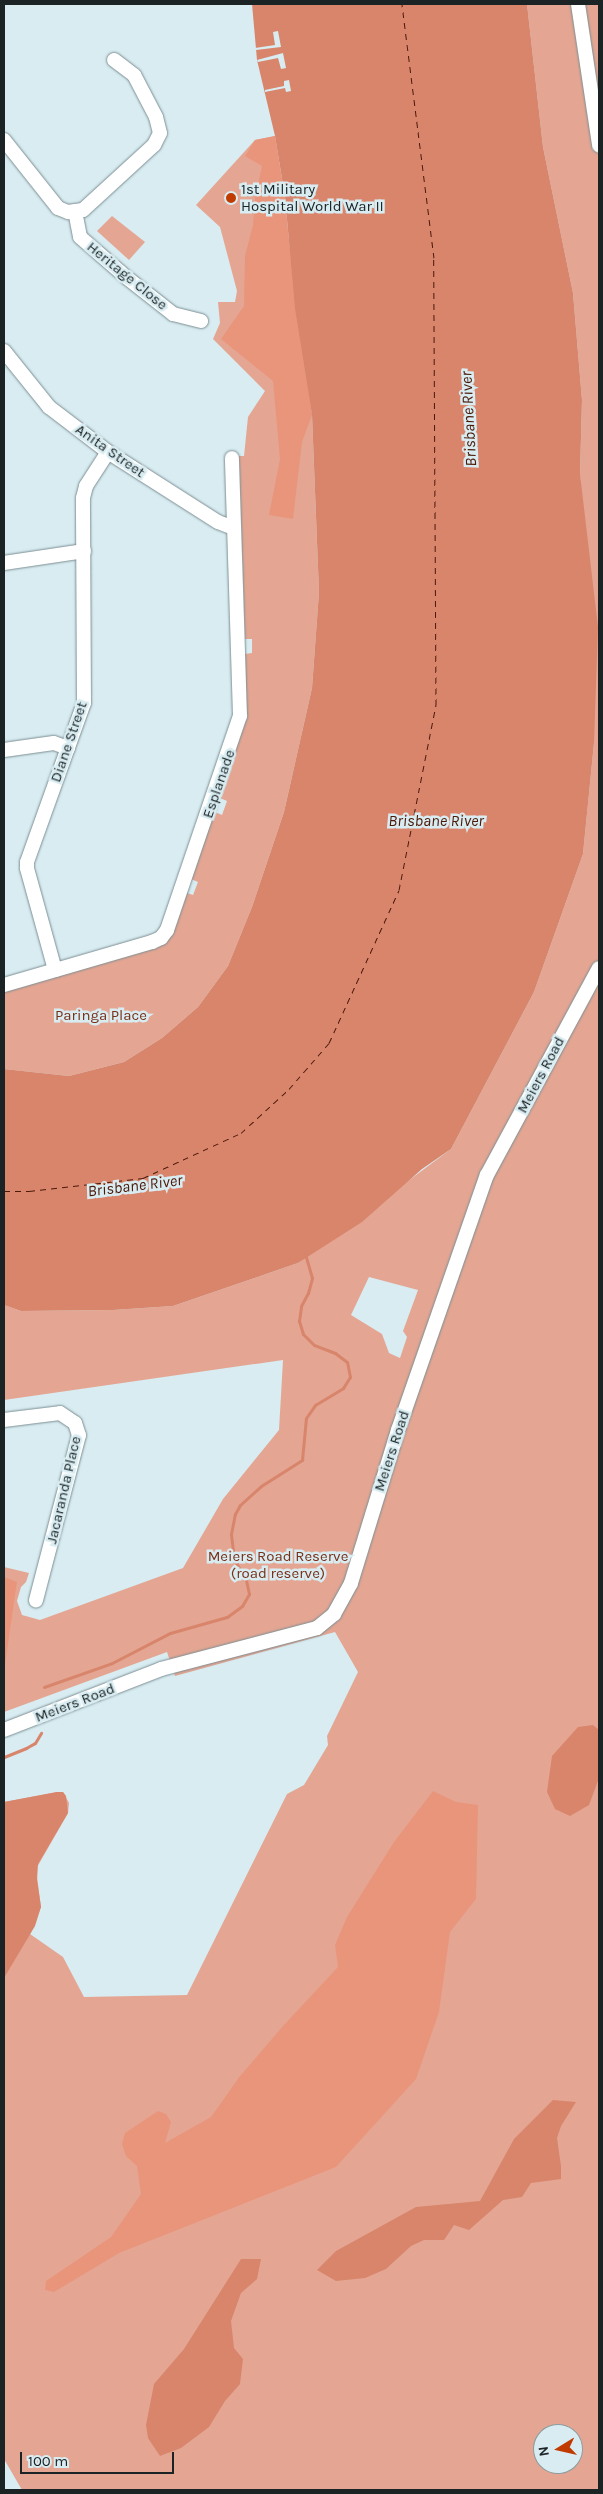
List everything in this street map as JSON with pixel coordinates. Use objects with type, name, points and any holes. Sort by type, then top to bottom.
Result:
[{"type":"street","points":[[578,4],[599,145]]},
{"type":"street","points":[[4,140],[58,208],[68,212],[83,210],[154,145],[160,133],[156,117],[134,75],[114,60]]},
{"type":"street","name":"Heritage Close","points":[[75,211],[80,238],[173,314],[201,321]]},
{"type":"street","name":"Anita Street","points":[[4,351],[9,367],[49,407],[108,452],[218,522],[234,528]]},
{"type":"street","name":"Diane Street","points":[[55,970],[26,868],[84,703],[86,691],[83,498],[86,486],[108,452]]},
{"type":"street","name":"Esplanade","points":[[4,985],[152,942],[161,938],[167,930],[240,716],[232,458]]},
{"type":"street","points":[[4,563],[84,551]]},
{"type":"street","points":[[4,750],[54,743],[68,748]]},
{"type":"street","name":"Meiers Road","points":[[4,1730],[161,1669],[317,1628],[334,1614],[352,1583],[398,1430],[488,1175],[599,968]]},
{"type":"street","name":"Jacaranda Place","points":[[4,1420],[60,1413],[75,1423],[79,1435],[36,1600]]},
{"type":"green space","name":"Meiers Road Reserve (road reserve)","points":[[527,4],[599,4],[599,2490],[22,2490],[4,2459],[4,1802],[63,1792],[69,1803],[68,1813],[36,1869],[41,1907],[30,1934],[63,1957],[84,1997],[187,1995],[287,1794],[304,1785],[328,1745],[327,1736],[358,1672],[335,1632],[175,1676],[167,1652],[4,1712],[4,1567],[29,1573],[26,1582],[21,1587],[17,1601],[22,1615],[40,1620],[183,1568],[223,1499],[279,1430],[283,1360],[4,1400],[4,1305],[21,1311],[113,1310],[173,1306],[298,1263],[451,1149],[534,992],[583,854],[594,743],[580,474],[582,400],[573,293],[543,147]],"holes":[[[369,1277],[418,1290],[403,1331],[407,1337],[400,1358],[389,1353],[382,1334],[351,1315]]]},
{"type":"green space","name":"Paringa Place","points":[[275,136],[312,415],[319,592],[312,688],[284,812],[252,907],[228,966],[198,1007],[162,1038],[124,1062],[69,1076],[4,1069],[4,992],[159,945],[187,893],[193,895],[198,882],[191,879],[215,812],[222,815],[227,801],[220,798],[245,721],[245,654],[252,653],[252,639],[245,639],[239,456],[244,456],[248,417],[265,391],[213,339],[220,323],[218,302],[235,302],[237,291],[220,227],[196,205],[255,140]]},
{"type":"green space","points":[[112,216],[145,242],[129,260],[97,231]]},
{"type":"shaded area","points":[[275,136],[285,197],[295,309],[312,415],[302,442],[293,519],[269,515],[280,459],[273,381],[221,339],[244,306],[245,256],[253,225],[255,198],[262,166],[245,156],[255,140]]},
{"type":"shaded area","points":[[4,1577],[17,1582],[4,1671]]},
{"type":"shaded area","points":[[433,1791],[456,1802],[478,1805],[476,1899],[450,1932],[439,2012],[416,2079],[336,2167],[119,2253],[54,2292],[45,2290],[46,2281],[111,2237],[141,2194],[137,2166],[126,2156],[122,2144],[125,2133],[158,2111],[166,2114],[171,2122],[165,2143],[211,2117],[240,2076],[338,1967],[335,1945],[347,1917],[394,1842]]},
{"type":"water","name":"Brisbane River","points":[[252,4],[527,4],[543,147],[573,293],[582,400],[580,474],[598,627],[594,743],[583,854],[534,992],[451,1149],[422,1169],[362,1222],[298,1263],[173,1306],[113,1310],[21,1311],[4,1305],[4,1069],[69,1076],[124,1062],[162,1038],[198,1007],[228,966],[252,907],[284,812],[312,688],[319,592],[312,415],[295,309],[285,197],[275,136],[257,60]]},
{"type":"water","points":[[593,1725],[599,1730],[599,1778],[589,1805],[570,1816],[555,1809],[547,1792],[552,1756],[578,1727]]},
{"type":"water","points":[[63,1792],[66,1796],[68,1813],[38,1864],[37,1880],[41,1907],[35,1926],[4,1978],[4,1802]]},
{"type":"water","points":[[553,2100],[576,2102],[561,2126],[557,2138],[561,2179],[531,2183],[522,2197],[503,2200],[469,2230],[454,2225],[444,2240],[424,2240],[411,2246],[386,2269],[365,2278],[336,2281],[317,2270],[336,2251],[416,2207],[480,2201],[514,2139]]},
{"type":"water","points":[[241,2259],[261,2259],[257,2279],[241,2293],[231,2321],[234,2348],[243,2359],[240,2384],[225,2401],[209,2427],[181,2448],[160,2456],[148,2438],[146,2425],[154,2384],[184,2349]]},
{"type":"pier","points":[[278,31],[281,47],[256,50],[255,48],[275,45],[273,32]]},
{"type":"pier","points":[[283,53],[286,68],[281,69],[278,58],[258,62],[257,60]]},
{"type":"pier","points":[[289,80],[291,91],[286,92],[285,88],[265,92],[265,90],[284,86],[284,81]]},
{"type":"waterway","points":[[44,1687],[112,1663],[170,1633],[227,1617],[242,1606],[249,1594],[246,1580],[234,1559],[231,1534],[235,1514],[240,1505],[261,1486],[302,1460],[306,1418],[315,1405],[343,1388],[350,1377],[347,1362],[335,1353],[314,1345],[303,1334],[299,1321],[301,1306],[308,1293],[312,1278],[305,1254]]},
{"type":"waterway","points":[[4,1757],[35,1743],[41,1733]]},
{"type":"ferry route","points":[[4,1191],[29,1191],[143,1178],[241,1133],[289,1089],[329,1043],[399,890],[436,705],[434,258],[402,4]]},
{"type":"place","name":"1st Military Hospital World War II","points":[[231,198]]}]
